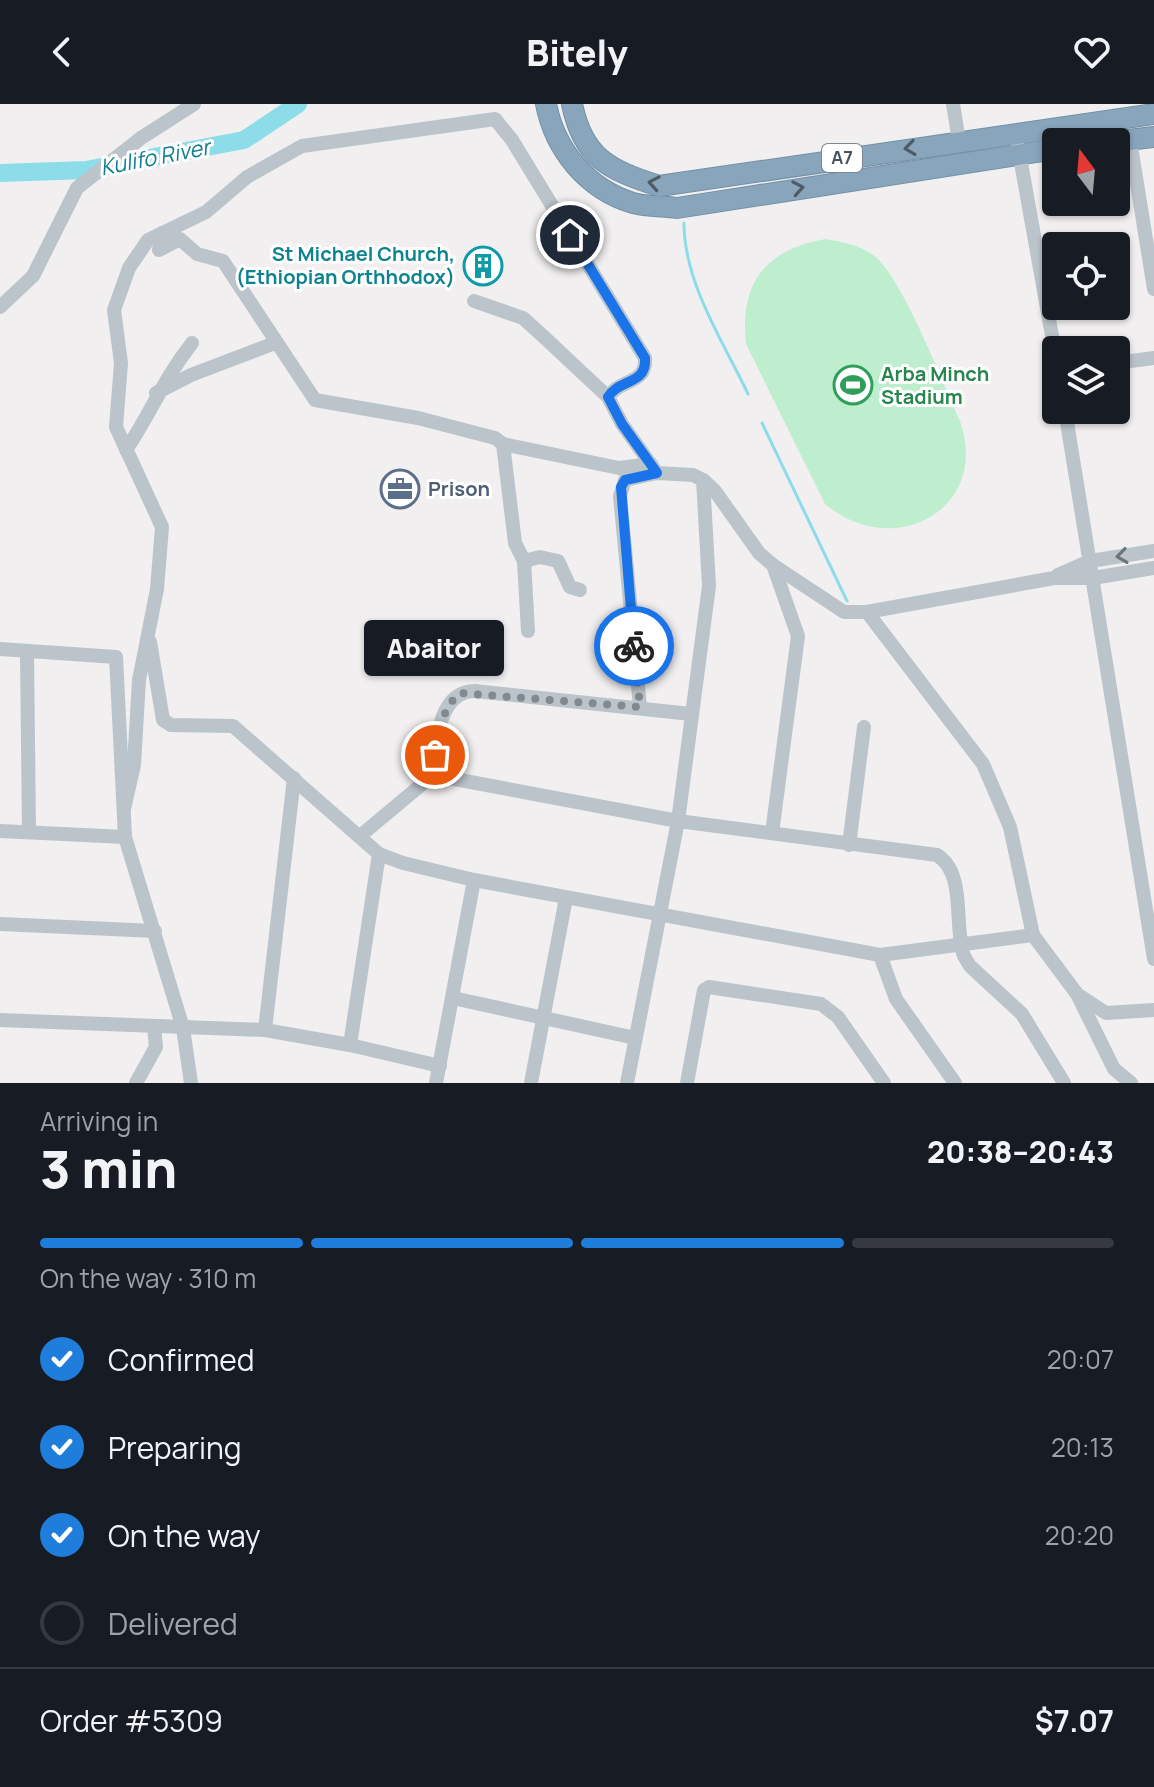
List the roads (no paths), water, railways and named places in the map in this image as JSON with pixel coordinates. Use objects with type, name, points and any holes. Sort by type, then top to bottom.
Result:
[{"type":"highway","name":"A7","points":[[546,104],[567,159],[585,176],[633,203],[677,208],[856,179],[1154,114]]},
{"type":"highway","name":"A7","points":[[572,104],[577,127],[589,151],[621,174],[659,186],[959,141],[1042,147]]},
{"type":"highway","points":[[1130,140],[1154,137]]},
{"type":"highway","points":[[853,156],[856,179]]},
{"type":"street","points":[[0,307],[33,276],[77,188],[141,138],[194,104]]},
{"type":"street","points":[[953,104],[959,141]]},
{"type":"street","points":[[124,809],[134,765],[139,680],[157,589],[162,527],[126,450],[115,414],[121,363],[114,310],[129,268],[148,240],[206,212],[247,177],[302,146],[317,141],[495,119],[512,140],[645,358],[646,369],[641,377],[613,388],[608,397]]},
{"type":"street","points":[[1018,144],[1052,336]]},
{"type":"street","points":[[1130,181],[1154,289]]},
{"type":"street","points":[[162,233],[159,250],[180,239],[197,254],[223,261],[309,395],[321,403],[418,418],[495,438],[503,444],[619,468],[693,475],[715,491],[759,553],[844,612],[867,612],[1054,578],[1093,578],[1154,568]]},
{"type":"street","points":[[474,301],[523,318],[608,397],[610,406],[654,469]]},
{"type":"street","points":[[126,450],[148,417],[156,393],[192,343]]},
{"type":"street","points":[[156,393],[275,343]]},
{"type":"street","points":[[1130,361],[1154,358]]},
{"type":"street","points":[[1067,424],[1154,959]]},
{"type":"street","points":[[503,444],[515,543],[524,561],[528,631]]},
{"type":"street","points":[[640,707],[621,487],[625,480],[654,469]]},
{"type":"street","points":[[627,1083],[678,821],[709,586],[703,480]]},
{"type":"street","points":[[1054,578],[1090,561],[1154,551]]},
{"type":"street","points":[[524,561],[540,557],[558,561],[570,587],[580,590]]},
{"type":"street","points":[[772,833],[798,636],[773,565]]},
{"type":"street","points":[[867,612],[983,764],[1010,827],[1033,935],[1077,994],[1114,1069],[1131,1083]]},
{"type":"street","points":[[148,630],[163,720],[171,725],[233,726],[379,854],[403,863],[566,898],[880,955],[1033,935]]},
{"type":"street","points":[[0,649],[116,657],[125,837],[183,1028],[191,1083]]},
{"type":"street","points":[[27,652],[29,831]]},
{"type":"street","points":[[360,836],[433,775],[438,732],[451,701],[460,693],[691,714]]},
{"type":"street","points":[[849,845],[864,727]]},
{"type":"street","points":[[433,775],[678,821],[937,855],[949,862],[953,875],[960,946],[970,966],[1022,1014],[1064,1083]]},
{"type":"street","points":[[265,1030],[294,778]]},
{"type":"street","points":[[0,831],[125,837]]},
{"type":"street","points":[[350,1045],[379,854]]},
{"type":"street","points":[[436,1083],[474,880]]},
{"type":"street","points":[[531,1083],[566,898]]},
{"type":"street","points":[[0,924],[155,931]]},
{"type":"street","points":[[880,955],[891,990],[955,1083]]},
{"type":"street","points":[[687,1083],[704,990],[709,987],[821,1004],[838,1017],[884,1083]]},
{"type":"street","points":[[1077,994],[1106,1013],[1154,1010]]},
{"type":"street","points":[[453,998],[635,1038]]},
{"type":"street","points":[[0,1020],[265,1030],[350,1045],[440,1066]]},
{"type":"street","points":[[136,1083],[156,1047],[154,1026]]},
{"type":"waterway","name":"Kulifo River","points":[[0,173],[86,170],[244,140],[298,104]]},
{"type":"waterway","points":[[684,223],[690,268],[707,311],[748,394]]},
{"type":"waterway","points":[[762,423],[847,601]]},
{"type":"place","name":"St Michael Church, (Ethiopian Orthhodox)","points":[[483,266]]},
{"type":"place","name":"Arba Minch Stadium","points":[[853,385]]},
{"type":"place","name":"Prison","points":[[400,489]]},
{"type":"place","name":"Abaitor","points":[[435,755]]}]
